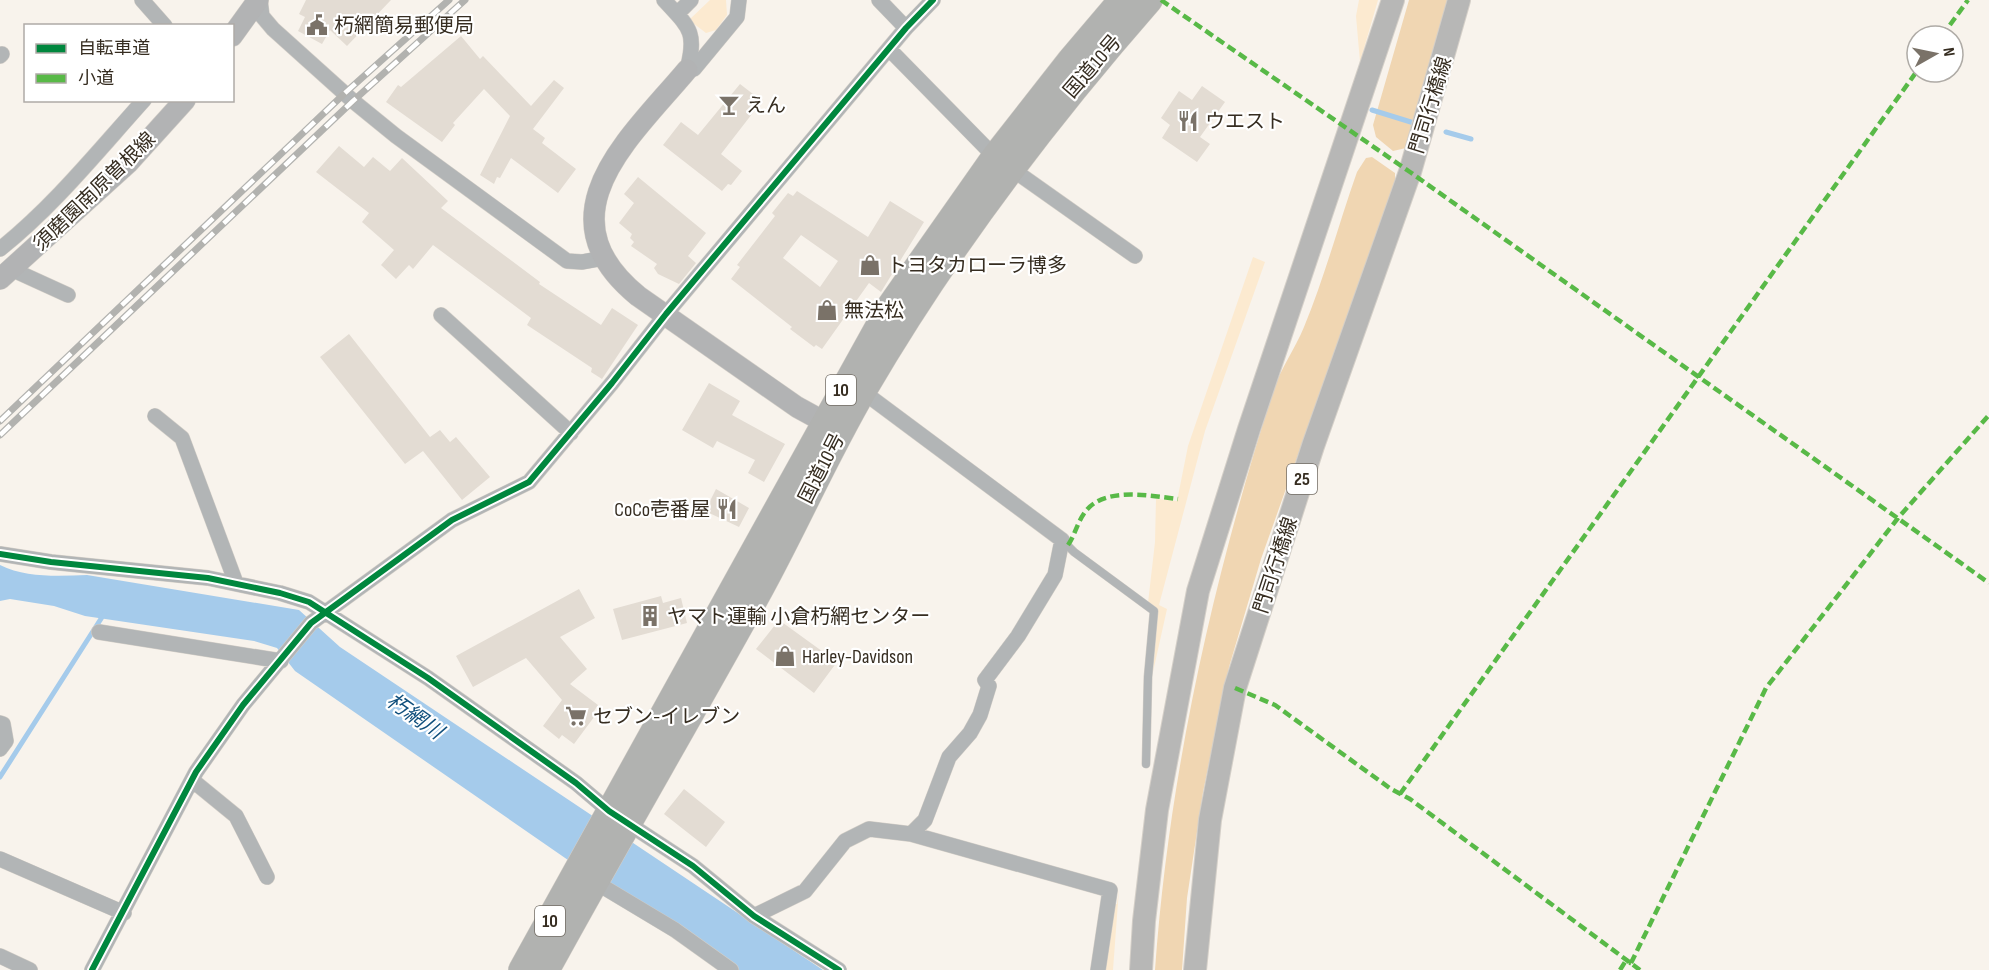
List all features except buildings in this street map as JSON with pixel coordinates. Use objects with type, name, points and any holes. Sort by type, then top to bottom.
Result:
[{"type":"highway","name":"国道10号","points":[[832,426],[862,391],[942,267],[1003,163],[1071,60],[1122,0]]},
{"type":"highway","name":"国道10号","points":[[546,970],[586,877],[619,817],[762,585],[832,426],[889,308],[1003,163],[1060,103],[1149,0]]},
{"type":"highway","name":"国道10号","points":[[522,970],[586,877]]},
{"type":"main road","name":"門司行橋線","points":[[1196,970],[1210,820],[1235,688],[1313,446],[1410,172],[1459,0]]},
{"type":"main road","points":[[1141,970],[1144,921],[1157,810],[1198,591],[1252,418],[1393,4]]},
{"type":"street","points":[[142,0],[163,24]]},
{"type":"street","points":[[234,33],[259,0]]},
{"type":"street","points":[[259,0],[262,16],[273,29],[353,101],[396,136],[567,261],[604,258]]},
{"type":"street","points":[[664,0],[684,21],[693,44],[687,70],[610,162],[600,184],[594,202],[595,221],[604,258],[622,282],[797,407],[832,426]]},
{"type":"street","points":[[677,14],[692,0]]},
{"type":"street","points":[[687,70],[694,69],[738,17],[739,0]]},
{"type":"street","points":[[879,0],[906,28]]},
{"type":"street","points":[[92,970],[192,780],[243,705],[311,623],[452,520],[529,482],[666,314],[890,50],[906,28],[933,0]]},
{"type":"street","points":[[890,50],[1003,163],[1136,256]]},
{"type":"street","points":[[0,249],[34,220],[142,102]]},
{"type":"street","name":"須磨園南原曽根線","points":[[6,274],[128,163],[183,102]]},
{"type":"street","points":[[6,274],[68,295]]},
{"type":"street","points":[[441,315],[571,433]]},
{"type":"street","points":[[862,391],[1062,540],[1054,575],[1018,636],[986,680],[988,686],[980,716],[970,733],[949,757],[924,820],[911,834]]},
{"type":"street","points":[[156,416],[182,438],[236,583]]},
{"type":"street","points":[[0,554],[51,562],[208,578],[309,602],[428,678],[576,783],[619,817],[693,866],[754,916],[839,970]]},
{"type":"street","points":[[99,632],[281,661]]},
{"type":"street","points":[[0,723],[3,724],[6,741],[0,749]]},
{"type":"street","points":[[192,780],[236,816],[267,877]]},
{"type":"street","points":[[754,916],[805,891],[845,841],[869,829],[911,834],[1110,890],[1098,970]]},
{"type":"street","points":[[0,858],[124,913]]},
{"type":"street","points":[[586,877],[675,930],[731,970]]},
{"type":"street","points":[[0,956],[30,970]]},
{"type":"lane","points":[[1062,540],[1074,552],[1154,611],[1148,677],[1146,764]]},
{"type":"shaded area","points":[[710,0],[726,0],[727,15],[716,30],[706,33],[689,20]]},
{"type":"shaded area","points":[[1359,0],[1378,0],[1360,62],[1356,16]]},
{"type":"shaded area","points":[[1409,0],[1448,0],[1406,148],[1393,151],[1376,137],[1373,125]]},
{"type":"shaded area","points":[[1372,157],[1395,173],[1395,182],[1261,559],[1229,667],[1203,792],[1187,898],[1182,970],[1155,970],[1171,823],[1183,750],[1213,605],[1231,534],[1276,384],[1312,308],[1357,172],[1366,158]]},
{"type":"shaded area","points":[[1253,257],[1265,262],[1205,431],[1159,605],[1167,609],[1153,672],[1158,611],[1148,603],[1155,542],[1156,499],[1177,501],[1188,446]]},
{"type":"shaded area","points":[[1119,889],[1113,970],[1102,970],[1111,904],[1117,904]]},
{"type":"water","name":"朽網川","points":[[0,565],[31,574],[87,575],[299,610],[340,647],[823,970],[727,970],[295,671],[277,648],[254,641],[85,616],[54,606],[10,599],[0,601]]},
{"type":"waterway","points":[[1372,110],[1414,123]]},
{"type":"waterway","points":[[1446,132],[1471,139]]},
{"type":"waterway","points":[[0,777],[104,614]]},
{"type":"railway","points":[[0,421],[345,93],[449,0]]},
{"type":"railway","points":[[0,435],[353,101],[465,0]]},
{"type":"marked path","points":[[1161,0],[1410,172],[1989,583]]},
{"type":"marked path","points":[[1951,24],[1968,0]]},
{"type":"marked path","points":[[1400,794],[1908,84]]},
{"type":"marked path","points":[[1631,963],[1766,688],[1898,518],[1989,415]]},
{"type":"marked path","points":[[1068,545],[1085,512],[1093,504],[1104,499],[1128,495],[1178,499]]},
{"type":"marked path","points":[[1235,688],[1275,705],[1391,789],[1410,799],[1640,970]]},
{"type":"marked path","points":[[1620,970],[1625,962],[1631,963]]},
{"type":"cycle path","points":[[92,970],[196,772],[243,705],[311,623],[452,520],[529,482],[666,314],[906,28],[933,0]]},
{"type":"cycle path","points":[[0,554],[51,562],[208,578],[280,593],[309,602],[428,678],[576,783],[609,811],[693,866],[754,916],[839,970]]},
{"type":"place","name":"朽網簡易郵便局","points":[[317,25]]},
{"type":"place","name":"えん","points":[[729,105]]},
{"type":"place","name":"ウエスト","points":[[1188,121]]},
{"type":"place","name":"トヨタカローラ博多","points":[[870,265]]},
{"type":"place","name":"無法松","points":[[827,310]]},
{"type":"place","name":"CoCo壱番屋","points":[[727,509]]},
{"type":"place","name":"ヤマト運輸 小倉朽網センター","points":[[650,616]]},
{"type":"place","name":"Harley-Davidson","points":[[785,656]]},
{"type":"place","name":"セブン-イレブン","points":[[576,716]]}]
